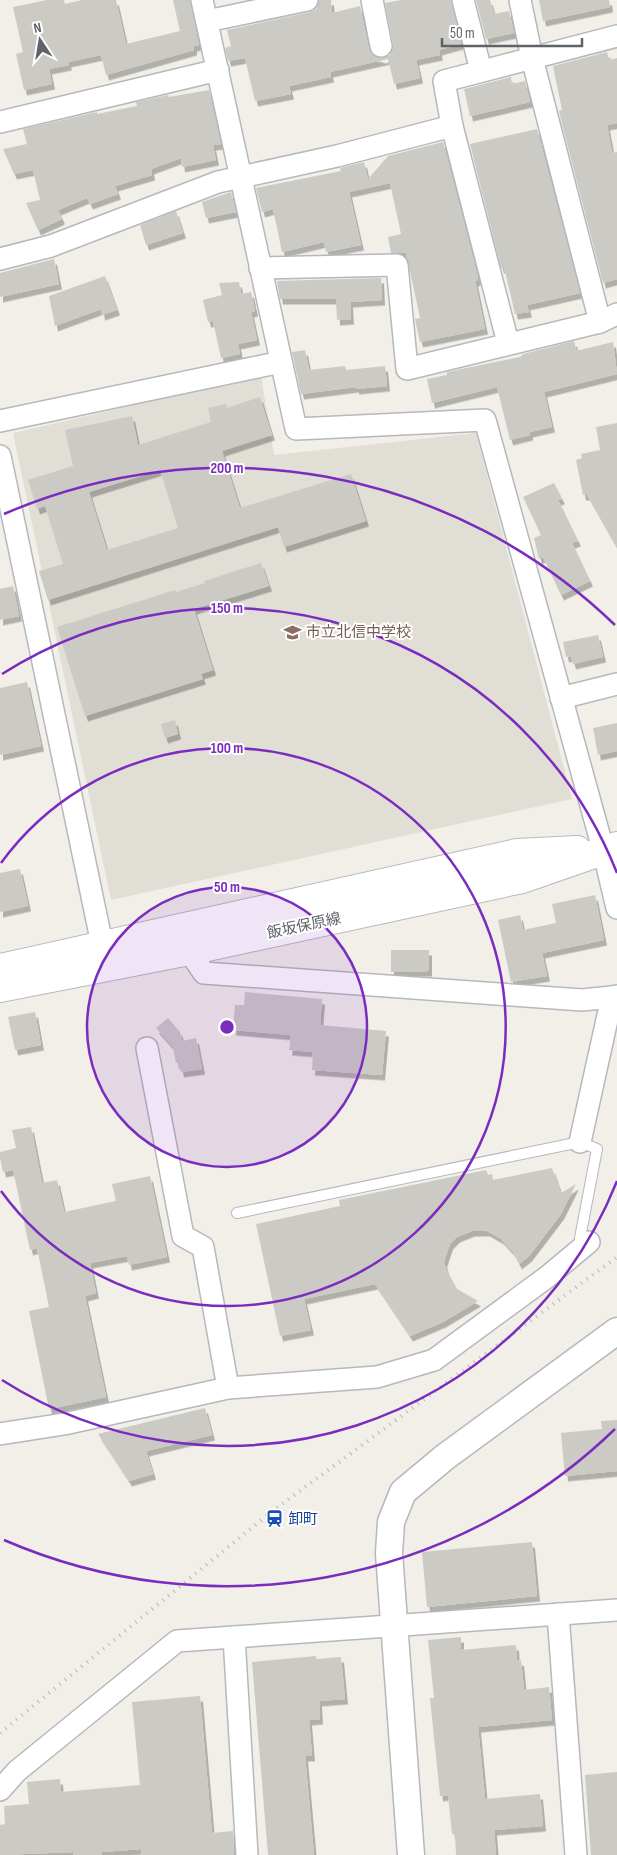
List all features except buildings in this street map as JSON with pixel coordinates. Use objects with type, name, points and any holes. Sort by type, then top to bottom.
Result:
[{"type":"main road","name":"飯坂保原線","points":[[0,968],[517,853],[610,848]]},
{"type":"main road","name":"飯坂保原線","points":[[0,988],[189,951],[522,879],[610,848]]},
{"type":"street","points":[[202,0],[296,429],[485,420],[561,698],[610,848],[617,908]]},
{"type":"street","points":[[207,21],[307,0]]},
{"type":"street","points":[[372,0],[381,46]]},
{"type":"street","points":[[463,0],[481,71]]},
{"type":"street","points":[[260,268],[398,265],[407,369],[608,318],[532,58],[520,0]]},
{"type":"street","points":[[508,343],[452,126],[444,80],[617,36]]},
{"type":"street","points":[[0,122],[218,70]]},
{"type":"street","points":[[0,259],[51,246],[218,182],[337,156],[452,126]]},
{"type":"street","points":[[0,420],[282,362]]},
{"type":"street","points":[[0,456],[102,944]]},
{"type":"street","points":[[561,698],[617,684]]},
{"type":"street","points":[[189,951],[204,973],[582,1000],[615,997],[580,1142]]},
{"type":"street","points":[[147,1048],[183,1236],[203,1247],[228,1388]]},
{"type":"street","points":[[0,1434],[91,1418],[228,1388],[377,1377],[434,1360],[547,1277],[586,1245]]},
{"type":"street","points":[[410,1855],[389,1553],[391,1522],[403,1492],[452,1451],[617,1331]]},
{"type":"street","points":[[0,1790],[17,1771],[176,1641],[617,1610]]},
{"type":"street","points":[[558,1614],[576,1855]]},
{"type":"street","points":[[234,1637],[247,1855]]},
{"type":"lane","points":[[237,1213],[580,1142],[597,1149],[580,1238],[586,1245]]},
{"type":"shaded area","name":"市立北信中学校","points":[[261,376],[274,455],[476,433],[572,799],[111,900],[13,433]]},
{"type":"railway","points":[[0,1733],[270,1513],[617,1257]]},
{"type":"place","name":"市立北信中学校","points":[[292,632]]},
{"type":"place","name":"卸町","points":[[274,1519]]}]
